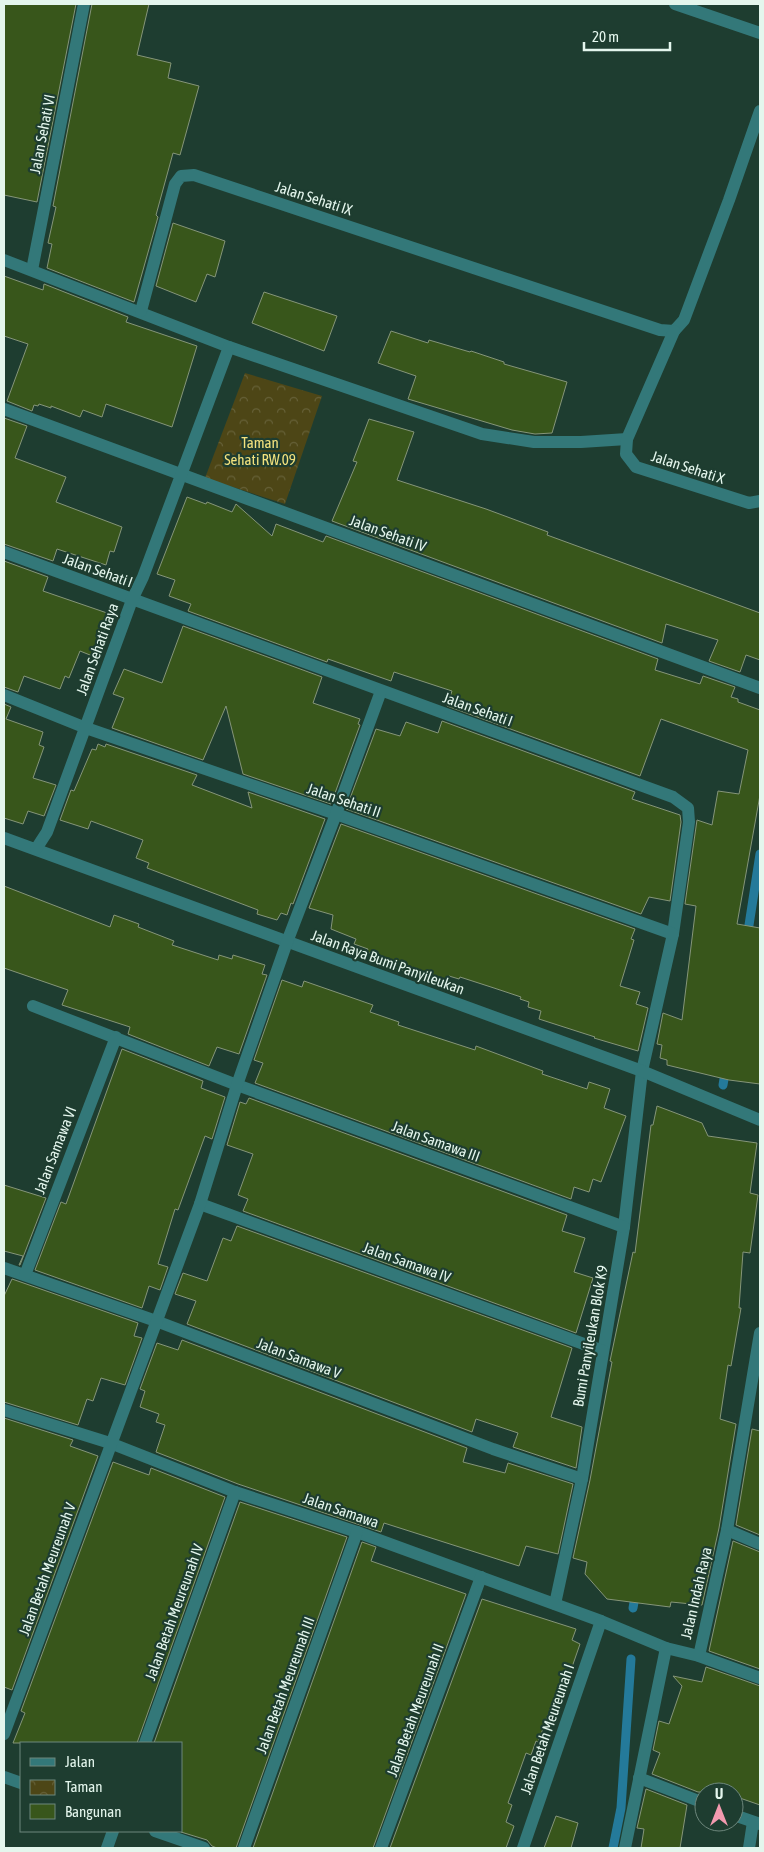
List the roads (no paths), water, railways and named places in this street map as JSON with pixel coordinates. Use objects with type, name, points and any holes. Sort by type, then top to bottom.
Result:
[{"type":"street","name":"Jalan Sehati VI","points":[[32,270],[84,4]]},
{"type":"street","points":[[675,4],[760,33]]},
{"type":"street","points":[[4,260],[229,347],[482,434],[534,442],[582,442],[627,439],[674,331],[684,320],[730,200],[760,111]]},
{"type":"street","name":"Jalan Sehati IX","points":[[141,312],[175,184],[181,176],[194,175],[660,330],[674,331]]},
{"type":"street","name":"Jalan Sehati Raya","points":[[36,849],[47,832],[132,600],[143,577],[229,347]]},
{"type":"street","name":"Jalan Sehati IV","points":[[4,409],[760,688]]},
{"type":"street","name":"Jalan Sehati X","points":[[627,439],[626,454],[636,467],[750,503],[760,501]]},
{"type":"street","name":"Jalan Sehati I","points":[[4,552],[673,797],[688,808],[689,822],[673,934],[642,1071]]},
{"type":"street","name":"Jalan Betah Meureunah V","points":[[4,1734],[110,1443],[200,1204],[237,1084],[287,942],[381,691]]},
{"type":"street","name":"Jalan Sehati II","points":[[4,695],[86,728],[336,814],[673,934]]},
{"type":"street","name":"Jalan Raya Bumi Panyileukan","points":[[4,838],[642,1071],[760,1120]]},
{"type":"street","points":[[33,1006],[237,1084]]},
{"type":"street","name":"Jalan Samawa VI","points":[[25,1274],[116,1037]]},
{"type":"street","name":"Bumi Panyileukan Blok K9","points":[[555,1604],[582,1479],[624,1227],[642,1071]]},
{"type":"street","name":"Jalan Samawa III","points":[[237,1084],[624,1227]]},
{"type":"street","name":"Jalan Samawa IV","points":[[200,1204],[603,1351]]},
{"type":"street","name":"Jalan Samawa V","points":[[4,1268],[156,1321],[493,1449],[582,1479]]},
{"type":"street","name":"Jalan Indah Raya","points":[[626,1848],[638,1778],[666,1648],[698,1656],[754,1401],[760,1333]]},
{"type":"street","name":"Jalan Samawa","points":[[4,1410],[110,1443],[235,1492],[357,1532],[480,1580],[555,1604],[620,1628],[666,1648]]},
{"type":"street","name":"Jalan Betah Meureunah IV","points":[[145,1742],[235,1492]]},
{"type":"street","points":[[727,1530],[760,1544]]},
{"type":"street","name":"Jalan Betah Meureunah III","points":[[244,1848],[357,1532]]},
{"type":"street","name":"Jalan Betah Meureunah II","points":[[381,1848],[480,1580]]},
{"type":"street","name":"Jalan Betah Meureunah I","points":[[523,1848],[601,1621]]},
{"type":"street","points":[[698,1656],[760,1678]]},
{"type":"street","points":[[4,1777],[20,1783]]},
{"type":"street","points":[[638,1778],[694,1799]]},
{"type":"street","points":[[744,1818],[757,1823],[749,1848]]},
{"type":"street","points":[[107,1848],[113,1832]]},
{"type":"street","points":[[158,1832],[204,1848]]},
{"type":"waterway","points":[[747,938],[760,854]]},
{"type":"waterway","points":[[723,1085],[726,1067]]},
{"type":"waterway","points":[[633,1608],[636,1591]]},
{"type":"waterway","points":[[613,1848],[621,1808],[631,1659]]},
{"type":"park label","name":"Taman Sehati RW.09","points":[[260,450]]}]
